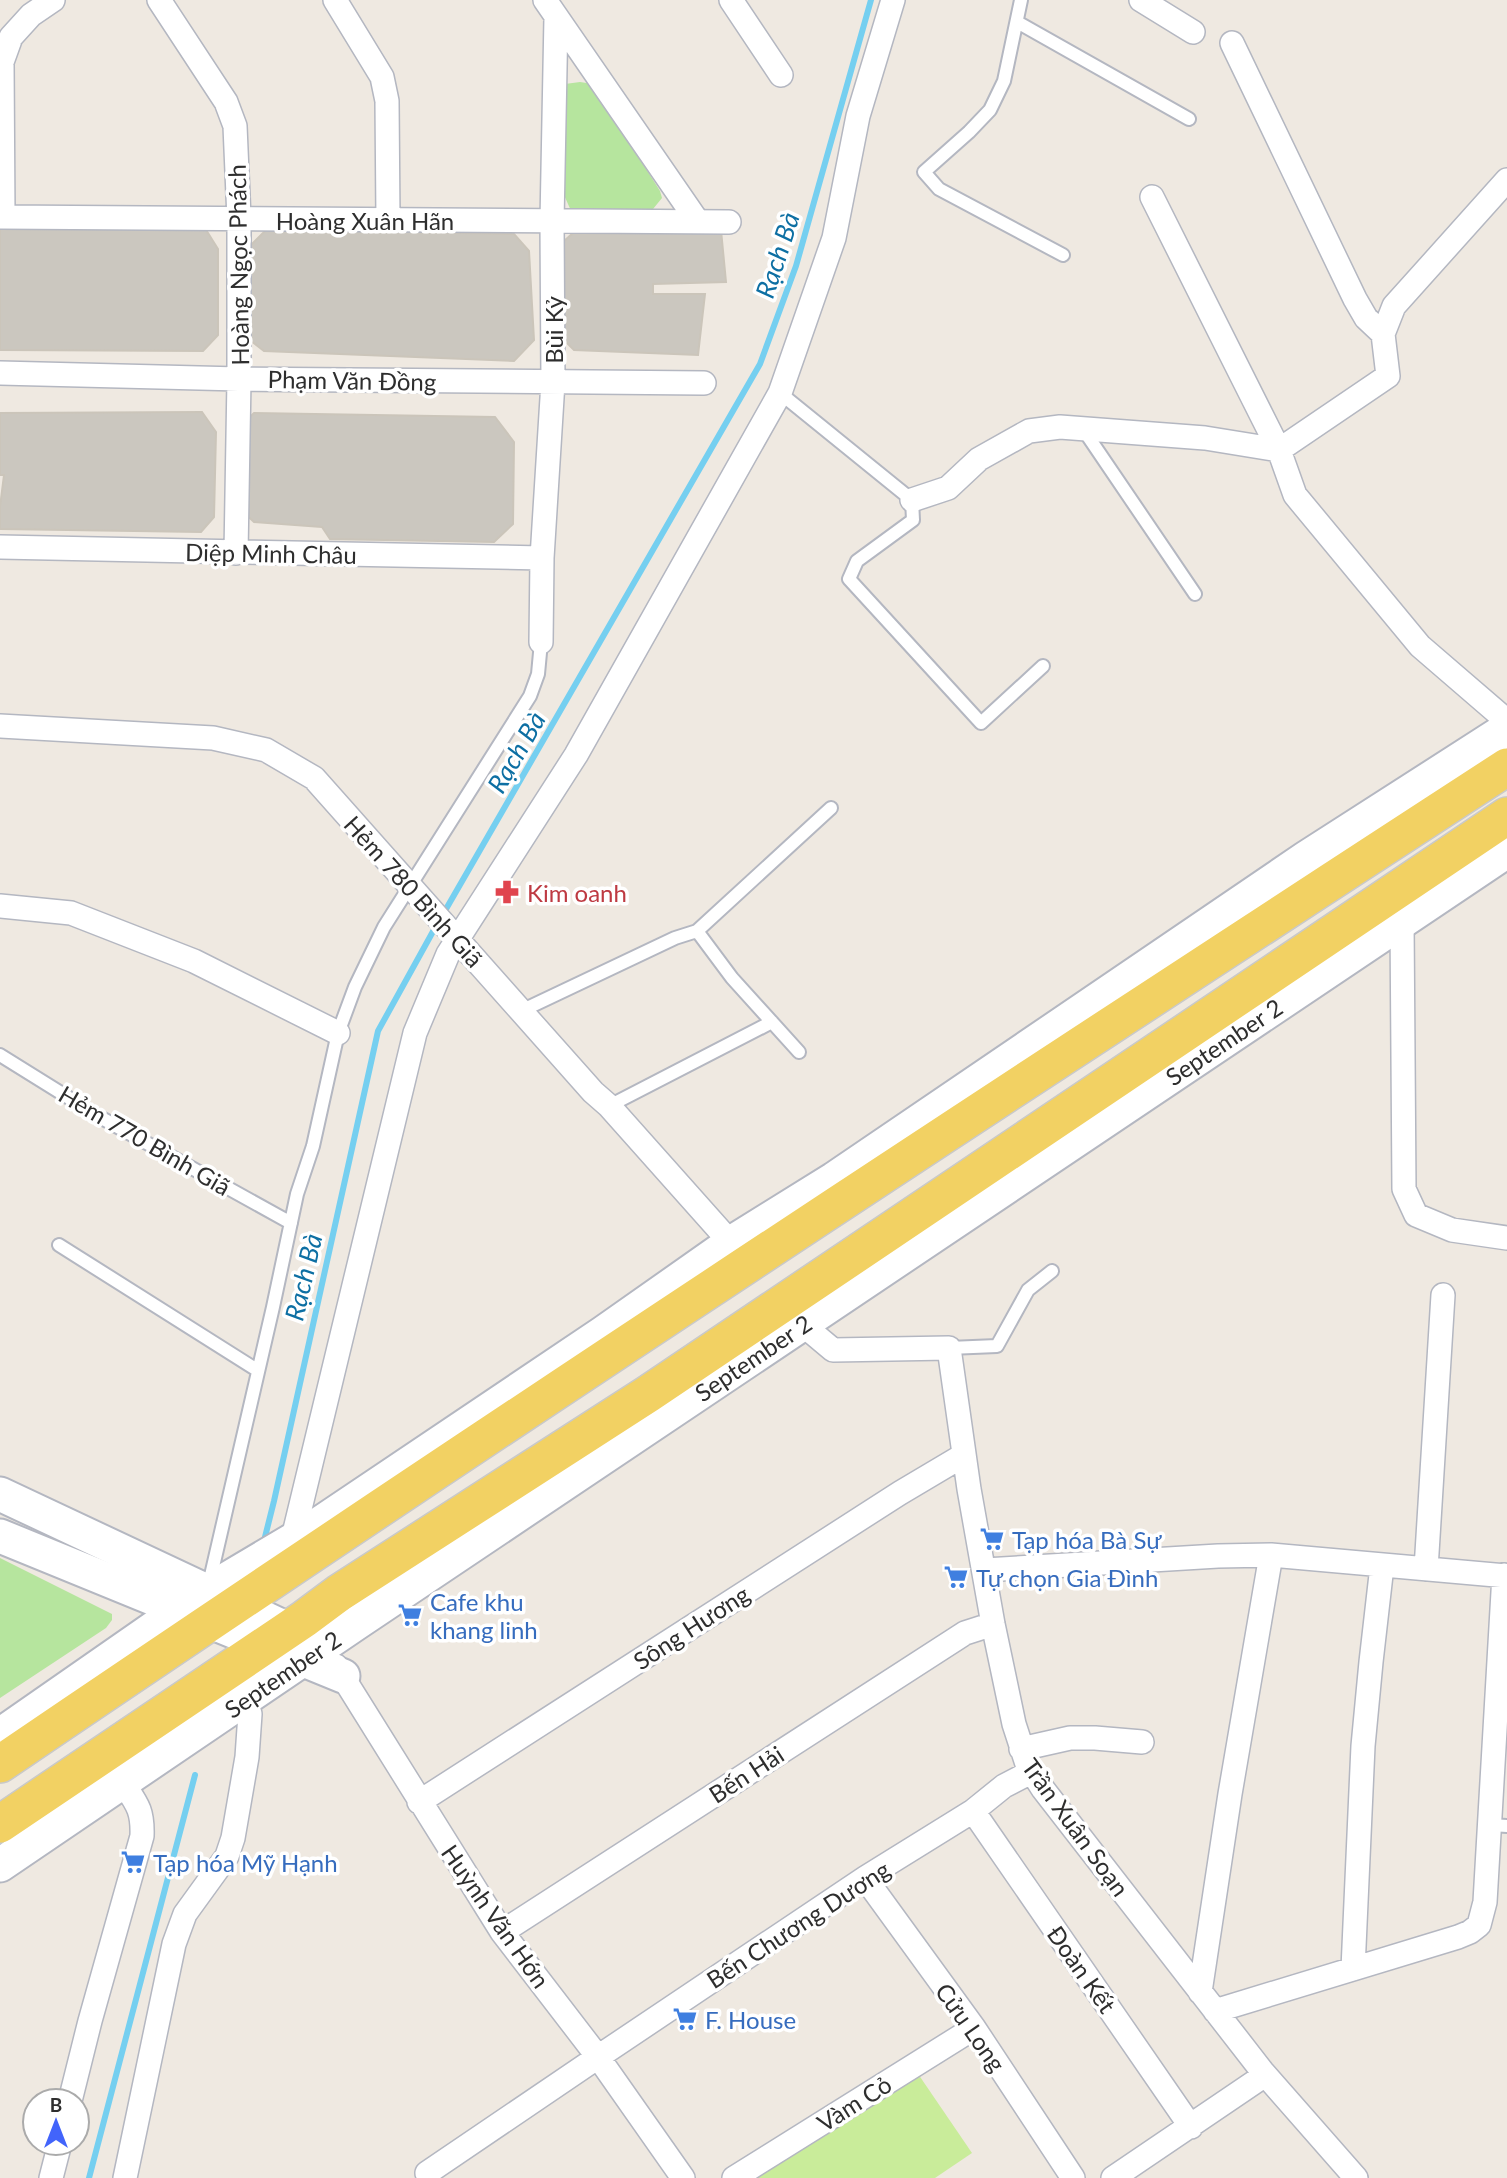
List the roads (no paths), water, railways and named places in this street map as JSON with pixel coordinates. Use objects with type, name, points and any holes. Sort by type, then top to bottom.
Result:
[{"type":"main road","points":[[0,1764],[292,1542],[731,1244],[840,1188],[1306,858],[1507,729]]},
{"type":"main road","points":[[0,1735],[208,1607],[840,1188],[1507,767]]},
{"type":"main road","name":"September 2","points":[[0,1824],[295,1645],[802,1324],[874,1258],[1507,816]]},
{"type":"main road","name":"September 2","points":[[0,1865],[245,1698],[339,1593],[649,1394],[874,1258],[1507,851]]},
{"type":"main road","points":[[0,1494],[208,1607]]},
{"type":"main road","points":[[0,1536],[208,1607],[295,1645],[343,1676]]},
{"type":"street","points":[[2,217],[2,62],[11,37],[31,15],[53,0]]},
{"type":"street","name":"Hoàng Ngọc Phách","points":[[159,0],[226,102],[235,126],[239,219],[236,552]]},
{"type":"street","points":[[335,0],[382,77],[387,101],[388,220]]},
{"type":"street","points":[[731,0],[781,75]]},
{"type":"street","points":[[292,1542],[415,1033],[448,954],[576,755],[780,393],[834,238],[858,116],[893,0]]},
{"type":"street","points":[[1141,0],[1193,32]]},
{"type":"street","name":"Bùi Kỷ","points":[[541,642],[542,558],[553,382],[550,9]]},
{"type":"street","name":"Bùi Kỷ","points":[[550,9],[698,222]]},
{"type":"street","points":[[1232,43],[1355,299],[1366,318],[1383,334]]},
{"type":"street","points":[[912,500],[948,488],[979,458],[1029,432],[1060,427],[1205,438],[1279,450],[1388,376],[1383,334],[1394,306],[1507,180]]},
{"type":"street","points":[[1152,197],[1279,450],[1296,495],[1420,646],[1507,721]]},
{"type":"street","name":"Hoàng Xuân Hãn","points":[[2,217],[729,222]]},
{"type":"street","name":"Phạm Văn Đồng","points":[[0,373],[239,379],[704,383]]},
{"type":"street","name":"Diệp Minh Châu","points":[[0,547],[542,558]]},
{"type":"street","name":"Hẻm 780 Bình Giã","points":[[0,726],[213,738],[266,750],[314,778],[731,1244]]},
{"type":"street","points":[[0,906],[71,914],[194,961],[338,1033]]},
{"type":"street","points":[[1402,921],[1404,1189],[1416,1215],[1452,1230],[1507,1238]]},
{"type":"street","points":[[1426,1569],[1443,1295]]},
{"type":"street","points":[[802,1324],[833,1350],[949,1348]]},
{"type":"street","name":"Trần Xuân Soạn","points":[[949,1348],[993,1624],[1021,1749],[1031,1772],[1265,2075],[1356,2178]]},
{"type":"street","name":"Sông Hương","points":[[419,1802],[911,1486],[964,1455]]},
{"type":"street","points":[[985,1570],[1271,1555],[1506,1576],[1499,1826],[1479,1925],[1470,1933],[1458,1937],[1214,2011]]},
{"type":"street","points":[[1200,1992],[1271,1555]]},
{"type":"street","points":[[1353,1969],[1363,1746],[1382,1566]]},
{"type":"street","name":"Bến Hải","points":[[502,1932],[965,1633],[993,1624]]},
{"type":"street","name":"Huỳnh Văn Hớn","points":[[343,1676],[502,1932],[598,2057],[683,2178]]},
{"type":"street","points":[[125,2178],[174,1944],[185,1914],[227,1856],[238,1822],[249,1735],[250,1714],[245,1698]]},
{"type":"street","points":[[1021,1749],[1070,1738],[1142,1742]]},
{"type":"street","name":"Bến Chương Dương","points":[[428,2173],[865,1878],[973,1811],[1004,1786],[1031,1772]]},
{"type":"street","points":[[74,2087],[142,1836],[143,1818],[123,1783]]},
{"type":"street","name":"Đoàn Kết","points":[[973,1811],[1191,2127]]},
{"type":"street","name":"Cửu Long","points":[[865,1878],[974,2028],[1073,2178]]},
{"type":"street","name":"Vàm Cỏ","points":[[734,2178],[974,2028]]},
{"type":"street","points":[[1113,2178],[1265,2075]]},
{"type":"street","points":[[51,2178],[56,2157]]},
{"type":"lane","points":[[1021,0],[1004,81],[990,110],[924,172],[939,189],[1063,255]]},
{"type":"lane","points":[[1017,22],[1189,119]]},
{"type":"lane","points":[[780,393],[912,500],[913,520],[857,561],[849,579],[981,723],[1043,666]]},
{"type":"lane","points":[[1083,428],[1195,594]]},
{"type":"lane","points":[[208,1607],[290,1223],[313,1146],[338,1033],[355,987],[378,939],[530,696],[538,674],[541,642]]},
{"type":"lane","points":[[521,1012],[675,938],[697,931],[831,808]]},
{"type":"lane","points":[[697,931],[732,978],[799,1052]]},
{"type":"lane","points":[[608,1106],[772,1022]]},
{"type":"lane","name":"Hẻm 770 Bình Giã","points":[[0,1055],[98,1116],[290,1223]]},
{"type":"lane","points":[[60,1245],[257,1370]]},
{"type":"lane","points":[[949,1348],[997,1346],[1028,1290],[1052,1271]]},
{"type":"waterway","name":"Rạch Bà","points":[[442,916],[760,364],[796,266],[871,0]]},
{"type":"waterway","name":"Rạch Bà","points":[[263,1545],[378,1031],[436,926]]},
{"type":"waterway","points":[[89,2178],[195,1775]]},
{"type":"place","name":"Kim oanh","points":[[507,892]]},
{"type":"place","name":"Tạp hóa Bà Sự","points":[[992,1539]]},
{"type":"place","name":"Tự chọn Gia Đình","points":[[956,1577]]},
{"type":"place","name":"Cafe khu khang linh","points":[[410,1615]]},
{"type":"place","name":"Tạp hóa Mỹ Hạnh","points":[[133,1862]]},
{"type":"place","name":"F. House","points":[[685,2019]]}]
